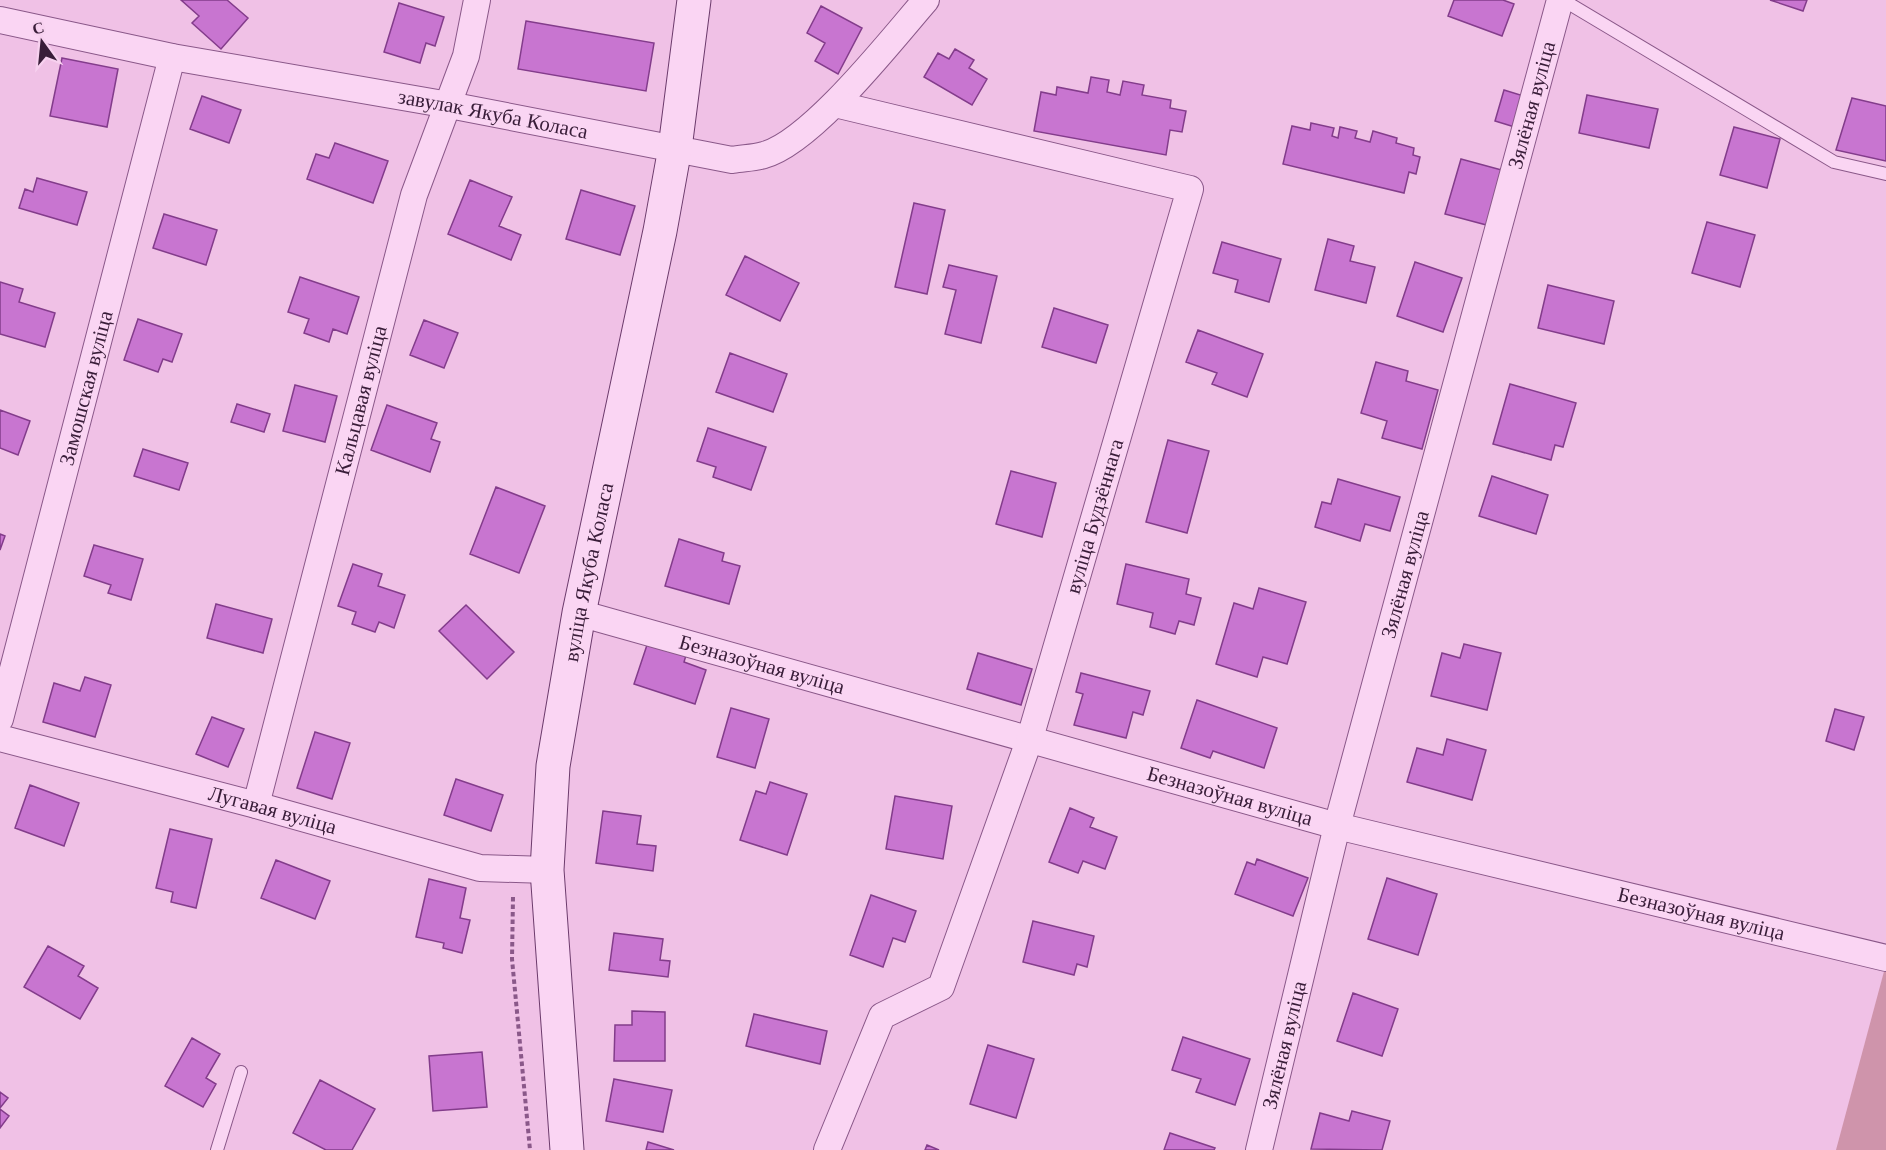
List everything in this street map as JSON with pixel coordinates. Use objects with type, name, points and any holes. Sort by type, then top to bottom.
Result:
[{"type":"main road","name":"вуліца Якуба Коласа","points":[[567,1150],[547,870],[553,766],[579,613],[660,231],[675,148],[694,0]]},
{"type":"street","name":"Кальцавая вуліца","points":[[256,805],[414,195],[466,56],[477,0]]},
{"type":"street","name":"завулак Якуба Коласа","points":[[0,20],[172,57],[449,105],[732,160],[766,155],[789,142],[835,104],[926,0]]},
{"type":"street","name":"Зялёная вуліца","points":[[1259,1150],[1337,826],[1562,0]]},
{"type":"street","name":"Замошская вуліца","points":[[0,719],[172,57]]},
{"type":"street","name":"вуліца Будзённага","points":[[827,1150],[882,1016],[941,987],[1030,738],[1190,189],[835,104]]},
{"type":"street","name":"Безназоўная вуліца","points":[[579,613],[1337,826],[1886,958]]},
{"type":"street","name":"Лугавая вуліца","points":[[0,738],[256,805],[480,868],[547,870]]},
{"type":"lane","points":[[1562,0],[1834,162],[1886,174]]},
{"type":"lane","points":[[217,1150],[240,1072]]},
{"type":"shaded area","points":[[1886,964],[1886,1150],[1836,1150]]},
{"type":"building","points":[[181,0],[227,0],[248,18],[221,49],[192,23],[199,16]]},
{"type":"building","points":[[1454,0],[1503,0],[1514,4],[1502,36],[1448,16]]},
{"type":"building","points":[[1770,0],[1807,0],[1803,11]]},
{"type":"building","points":[[399,3],[444,17],[435,46],[426,43],[420,63],[384,52]]},
{"type":"building","points":[[821,6],[862,28],[838,74],[815,61],[825,43],[807,33]]},
{"type":"building","points":[[526,21],[654,43],[646,91],[518,69]]},
{"type":"building","points":[[955,49],[974,60],[969,68],[987,79],[972,105],[924,77],[938,53],[949,59]]},
{"type":"building","points":[[62,58],[118,69],[107,127],[50,116]]},
{"type":"building","points":[[1091,77],[1109,80],[1107,92],[1120,95],[1123,81],[1144,85],[1142,95],[1171,100],[1170,108],[1186,111],[1182,132],[1170,130],[1166,155],[1034,131],[1041,92],[1056,95],[1057,87],[1088,93]]},
{"type":"building","points":[[1504,90],[1527,97],[1518,128],[1495,121]]},
{"type":"building","points":[[1587,95],[1658,109],[1649,148],[1579,133]]},
{"type":"building","points":[[202,96],[241,110],[229,143],[190,129]]},
{"type":"building","points":[[1852,98],[1886,106],[1886,161],[1836,150]]},
{"type":"building","points":[[1311,123],[1334,128],[1332,136],[1338,138],[1340,127],[1357,131],[1355,138],[1370,142],[1373,131],[1397,138],[1396,143],[1414,148],[1413,155],[1420,157],[1416,174],[1409,172],[1404,193],[1283,164],[1292,126],[1310,130]]},
{"type":"building","points":[[1734,127],[1780,139],[1767,188],[1720,175]]},
{"type":"building","points":[[335,143],[388,161],[373,203],[307,179],[316,154],[329,158]]},
{"type":"building","points":[[1461,159],[1509,172],[1494,227],[1445,214]]},
{"type":"building","points":[[37,178],[87,192],[77,225],[19,208],[25,189],[33,192]]},
{"type":"building","points":[[470,180],[512,197],[499,226],[521,235],[511,260],[448,234]]},
{"type":"building","points":[[581,190],[635,206],[620,255],[566,239]]},
{"type":"building","points":[[914,203],[945,210],[927,294],[895,287]]},
{"type":"building","points":[[164,214],[217,230],[206,265],[153,248]]},
{"type":"building","points":[[1707,222],[1755,235],[1740,287],[1692,273]]},
{"type":"building","points":[[1328,239],[1354,246],[1350,261],[1375,267],[1366,303],[1315,290]]},
{"type":"building","points":[[1222,242],[1281,259],[1269,302],[1235,292],[1238,280],[1213,273]]},
{"type":"building","points":[[745,256],[799,283],[780,321],[726,295]]},
{"type":"building","points":[[1415,262],[1462,278],[1443,332],[1397,316]]},
{"type":"building","points":[[949,265],[997,276],[981,343],[945,334],[956,290],[943,287]]},
{"type":"building","points":[[300,277],[359,297],[347,334],[333,329],[329,342],[304,333],[309,319],[288,312]]},
{"type":"building","points":[[0,282],[23,289],[19,302],[55,313],[45,347],[0,334]]},
{"type":"building","points":[[1548,285],[1614,301],[1604,344],[1538,328]]},
{"type":"building","points":[[1054,308],[1108,325],[1096,363],[1042,347]]},
{"type":"building","points":[[138,319],[182,334],[172,362],[163,359],[158,372],[124,360]]},
{"type":"building","points":[[424,320],[458,333],[444,368],[410,355]]},
{"type":"building","points":[[1198,330],[1263,354],[1247,397],[1212,384],[1217,373],[1186,362]]},
{"type":"building","points":[[730,353],[787,374],[773,412],[716,392]]},
{"type":"building","points":[[1376,362],[1408,371],[1406,381],[1438,390],[1422,449],[1382,438],[1387,421],[1361,413]]},
{"type":"building","points":[[1510,384],[1576,403],[1563,447],[1555,445],[1551,460],[1493,444]]},
{"type":"building","points":[[295,385],[337,396],[325,442],[283,431]]},
{"type":"building","points":[[237,404],[270,414],[264,432],[231,422]]},
{"type":"building","points":[[387,405],[437,423],[431,439],[440,442],[430,472],[371,450]]},
{"type":"building","points":[[0,410],[30,421],[18,455],[0,448]]},
{"type":"building","points":[[708,428],[766,447],[751,490],[713,477],[716,467],[697,461]]},
{"type":"building","points":[[1168,440],[1209,451],[1187,533],[1146,522]]},
{"type":"building","points":[[143,449],[188,463],[179,490],[134,476]]},
{"type":"building","points":[[1011,471],[1056,483],[1042,537],[996,524]]},
{"type":"building","points":[[1492,476],[1548,495],[1536,534],[1479,516]]},
{"type":"building","points":[[1338,479],[1400,497],[1390,531],[1365,524],[1360,541],[1315,527],[1322,502],[1331,504]]},
{"type":"building","points":[[496,487],[545,506],[519,573],[470,554]]},
{"type":"building","points":[[0,534],[5,536],[0,550]]},
{"type":"building","points":[[679,539],[724,553],[722,561],[740,566],[729,604],[665,586]]},
{"type":"building","points":[[94,545],[143,559],[131,600],[108,593],[111,585],[84,576]]},
{"type":"building","points":[[353,564],[382,574],[378,586],[405,595],[394,628],[379,622],[375,632],[352,624],[356,612],[338,606]]},
{"type":"building","points":[[1126,564],[1189,579],[1186,594],[1201,598],[1194,625],[1179,621],[1175,634],[1150,627],[1153,613],[1117,604]]},
{"type":"building","points":[[1259,588],[1306,602],[1287,664],[1263,657],[1257,677],[1216,664],[1234,603],[1253,609]]},
{"type":"building","points":[[216,604],[272,619],[263,653],[207,638]]},
{"type":"building","points":[[466,605],[514,652],[487,679],[439,631]]},
{"type":"building","points":[[649,639],[687,652],[684,662],[706,670],[695,704],[634,684]]},
{"type":"building","points":[[1464,644],[1501,653],[1487,710],[1431,696],[1442,653],[1460,658]]},
{"type":"building","points":[[978,653],[1032,669],[1021,705],[967,689]]},
{"type":"building","points":[[1081,673],[1150,691],[1143,715],[1133,712],[1126,738],[1074,725],[1083,694],[1076,692]]},
{"type":"building","points":[[85,677],[111,685],[95,737],[43,722],[54,683],[80,691]]},
{"type":"building","points":[[1197,700],[1277,728],[1264,768],[1213,751],[1210,758],[1181,748]]},
{"type":"building","points":[[731,708],[769,719],[755,768],[717,757]]},
{"type":"building","points":[[1835,709],[1864,717],[1854,750],[1826,741]]},
{"type":"building","points":[[212,717],[244,729],[228,767],[196,754]]},
{"type":"building","points":[[315,732],[350,743],[332,799],[297,788]]},
{"type":"building","points":[[1447,739],[1486,750],[1472,800],[1407,782],[1417,748],[1443,755]]},
{"type":"building","points":[[456,779],[503,795],[491,831],[444,815]]},
{"type":"building","points":[[770,782],[807,794],[787,855],[740,840],[756,791],[766,794]]},
{"type":"building","points":[[30,785],[79,803],[64,846],[15,828]]},
{"type":"building","points":[[895,796],[952,806],[943,859],[886,849]]},
{"type":"building","points":[[1070,808],[1094,818],[1090,827],[1117,837],[1105,869],[1083,861],[1078,873],[1049,862]]},
{"type":"building","points":[[603,811],[641,816],[637,844],[656,846],[653,871],[596,863]]},
{"type":"building","points":[[170,829],[212,839],[196,908],[171,902],[173,892],[156,888]]},
{"type":"building","points":[[1257,859],[1308,878],[1293,916],[1235,894],[1247,862],[1255,865]]},
{"type":"building","points":[[276,860],[330,881],[315,919],[261,898]]},
{"type":"building","points":[[1387,878],[1437,894],[1418,955],[1368,939]]},
{"type":"building","points":[[429,879],[466,888],[460,918],[470,920],[462,953],[443,948],[444,943],[416,937]]},
{"type":"building","points":[[871,895],[916,911],[905,942],[893,938],[883,967],[850,955]]},
{"type":"building","points":[[1033,921],[1094,936],[1087,967],[1077,964],[1074,975],[1023,962]]},
{"type":"building","points":[[614,933],[663,939],[660,960],[670,961],[668,977],[609,970]]},
{"type":"building","points":[[48,946],[84,966],[78,976],[98,988],[80,1019],[24,987]]},
{"type":"building","points":[[1353,993],[1398,1009],[1382,1056],[1337,1041]]},
{"type":"building","points":[[632,1011],[665,1012],[665,1061],[614,1061],[615,1025],[632,1025]]},
{"type":"building","points":[[754,1014],[827,1031],[820,1064],[746,1046]]},
{"type":"building","points":[[1183,1037],[1250,1059],[1235,1105],[1196,1092],[1201,1079],[1172,1070]]},
{"type":"building","points":[[192,1038],[220,1054],[206,1078],[216,1084],[203,1107],[165,1086]]},
{"type":"building","points":[[988,1045],[1034,1059],[1016,1118],[970,1104]]},
{"type":"building","points":[[482,1052],[487,1107],[433,1111],[429,1056]]},
{"type":"building","points":[[614,1079],[672,1090],[663,1132],[606,1121]]},
{"type":"building","points":[[320,1080],[375,1109],[352,1150],[326,1150],[293,1133]]},
{"type":"building","points":[[0,1092],[8,1098],[0,1108]]},
{"type":"building","points":[[0,1109],[9,1116],[0,1128]]},
{"type":"building","points":[[1352,1111],[1390,1121],[1382,1150],[1311,1149],[1320,1113],[1349,1121]]},
{"type":"building","points":[[1170,1133],[1215,1148],[1214,1150],[1164,1150]]},
{"type":"building","points":[[648,1142],[674,1150],[646,1150]]},
{"type":"building","points":[[927,1145],[939,1150],[925,1150]]}]
